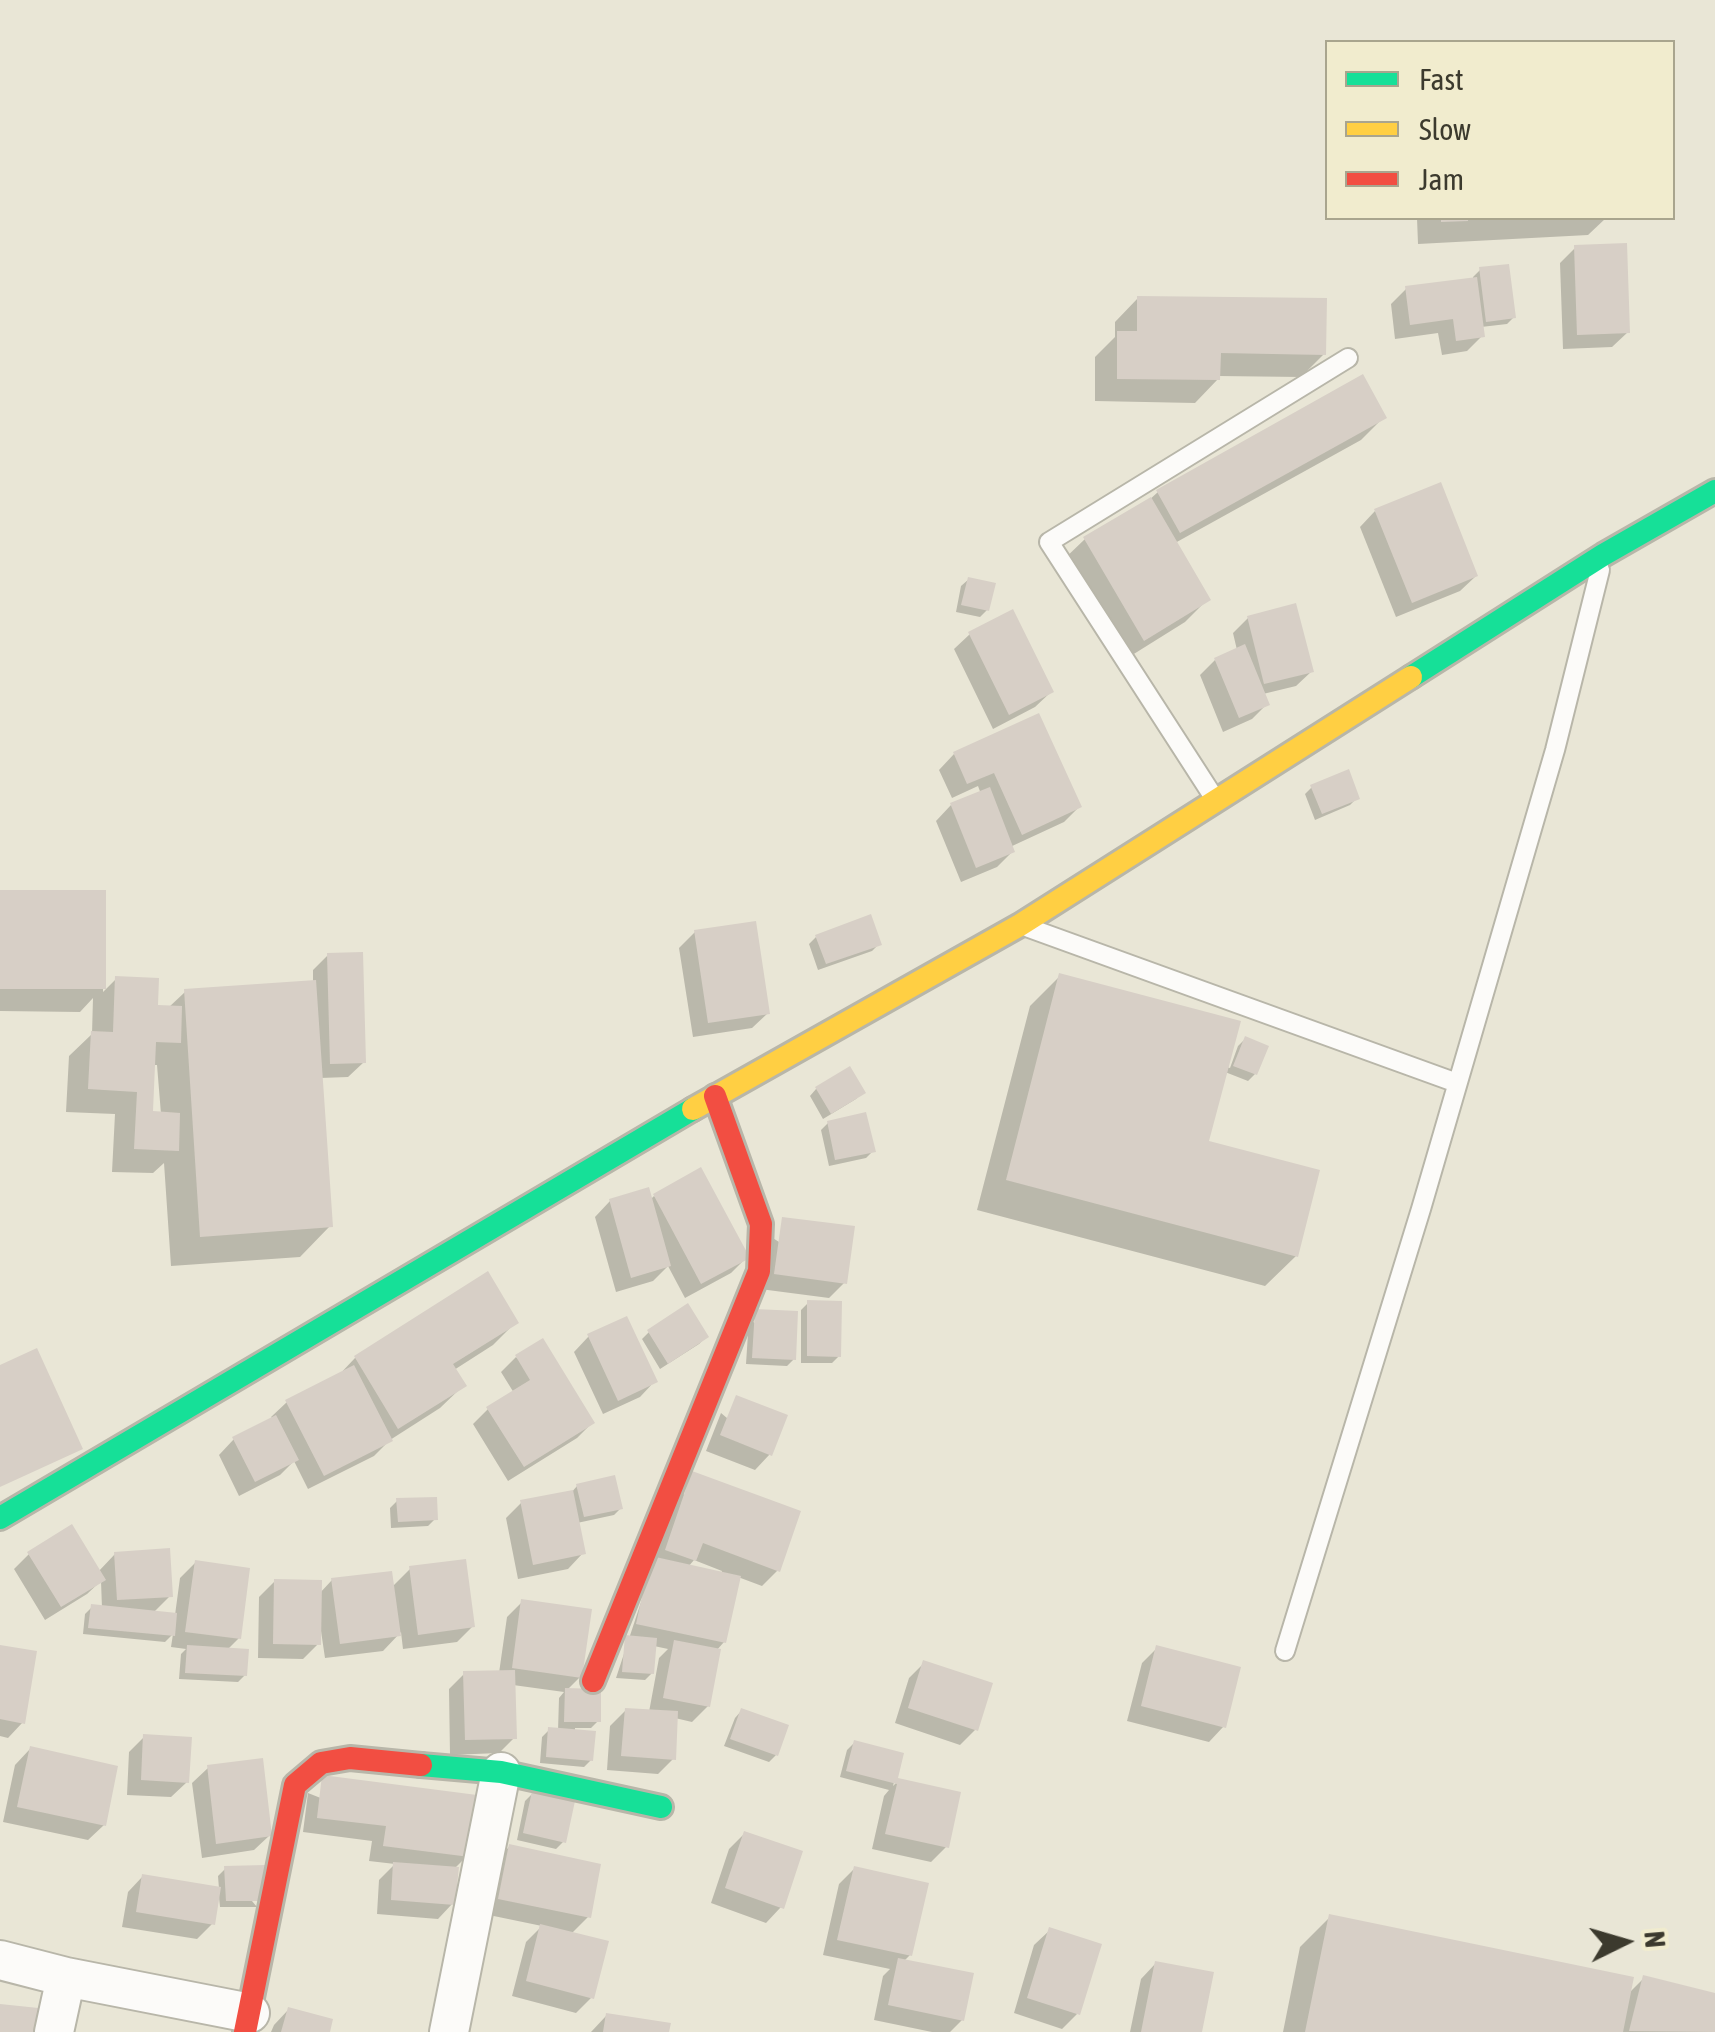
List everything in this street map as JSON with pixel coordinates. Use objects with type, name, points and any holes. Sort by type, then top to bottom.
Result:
[{"type":"main road","points":[[0,1518],[715,1096],[1020,925],[1603,555],[1715,492]]},
{"type":"main road","points":[[594,1681],[759,1271],[761,1224],[715,1096]]},
{"type":"main road","points":[[247,2022],[295,1785],[321,1763],[350,1758],[501,1772],[660,1807]]},
{"type":"street","points":[[448,2032],[501,1772]]},
{"type":"street","points":[[0,1960],[247,2022]]},
{"type":"street","points":[[54,2032],[66,1977]]},
{"type":"lane","points":[[1216,800],[1050,542],[1348,358]]},
{"type":"lane","points":[[1285,1650],[1377,1354],[1555,750],[1603,555]]},
{"type":"lane","points":[[1020,925],[1457,1083]]},
{"type":"building","points":[[1627,243],[1630,333],[1577,335],[1574,245]]},
{"type":"building","points":[[1509,264],[1516,318],[1486,322],[1479,267]]},
{"type":"building","points":[[1477,277],[1485,337],[1456,341],[1453,319],[1410,325],[1405,286]]},
{"type":"building","points":[[1137,296],[1327,298],[1326,355],[1221,353],[1220,380],[1117,379],[1117,331],[1137,331]]},
{"type":"building","points":[[1363,374],[1387,418],[1180,533],[1156,490]]},
{"type":"building","points":[[1441,482],[1478,576],[1412,603],[1374,509]]},
{"type":"building","points":[[1151,497],[1211,600],[1144,641],[1083,537]]},
{"type":"building","points":[[968,577],[996,583],[989,611],[961,605]]},
{"type":"building","points":[[1296,603],[1314,672],[1264,684],[1247,616]]},
{"type":"building","points":[[1013,609],[1054,692],[1009,715],[968,632]]},
{"type":"building","points":[[1245,644],[1270,705],[1239,718],[1214,658]]},
{"type":"building","points":[[1039,713],[1082,807],[1022,835],[994,773],[967,784],[953,752]]},
{"type":"building","points":[[1349,769],[1360,799],[1322,814],[1310,785]]},
{"type":"building","points":[[990,787],[1015,852],[976,868],[950,803]]},
{"type":"building","points":[[0,890],[106,890],[106,989],[0,989]]},
{"type":"building","points":[[871,914],[882,945],[826,964],[815,935]]},
{"type":"building","points":[[756,921],[770,1014],[708,1023],[694,930]]},
{"type":"building","points":[[363,952],[366,1063],[330,1064],[327,953]]},
{"type":"building","points":[[1059,973],[1241,1021],[1209,1141],[1320,1170],[1298,1257],[1006,1180]]},
{"type":"building","points":[[115,976],[159,978],[158,1005],[182,1006],[181,1043],[156,1042],[153,1111],[180,1113],[179,1151],[134,1149],[137,1092],[88,1089],[91,1031],[113,1032]]},
{"type":"building","points":[[316,980],[333,1227],[200,1237],[184,989]]},
{"type":"building","points":[[1245,1036],[1269,1046],[1257,1075],[1233,1066]]},
{"type":"building","points":[[850,1066],[866,1093],[831,1114],[815,1087]]},
{"type":"building","points":[[866,1112],[876,1152],[835,1160],[827,1121]]},
{"type":"building","points":[[701,1167],[750,1258],[701,1284],[653,1194]]},
{"type":"building","points":[[649,1187],[671,1266],[631,1278],[609,1199]]},
{"type":"building","points":[[782,1217],[855,1226],[847,1284],[774,1274]]},
{"type":"building","points":[[488,1271],[519,1323],[453,1364],[467,1386],[398,1429],[354,1356]]},
{"type":"building","points":[[807,1300],[842,1301],[841,1357],[807,1356]]},
{"type":"building","points":[[688,1303],[709,1337],[668,1364],[647,1330]]},
{"type":"building","points":[[755,1309],[798,1311],[796,1360],[752,1358]]},
{"type":"building","points":[[627,1316],[658,1382],[618,1401],[587,1334]]},
{"type":"building","points":[[543,1338],[595,1423],[524,1467],[486,1407],[530,1380],[515,1355]]},
{"type":"building","points":[[37,1348],[83,1449],[0,1487],[0,1365]]},
{"type":"building","points":[[354,1365],[393,1441],[324,1476],[285,1400]]},
{"type":"building","points":[[736,1395],[788,1415],[772,1456],[720,1435]]},
{"type":"building","points":[[276,1415],[299,1460],[255,1482],[232,1437]]},
{"type":"building","points":[[692,1471],[801,1511],[780,1572],[703,1543],[696,1561],[665,1550]]},
{"type":"building","points":[[615,1475],[623,1509],[584,1517],[576,1484]]},
{"type":"building","points":[[573,1490],[586,1554],[533,1565],[520,1500]]},
{"type":"building","points":[[437,1497],[438,1520],[398,1522],[396,1498]]},
{"type":"building","points":[[72,1524],[106,1580],[61,1607],[27,1552]]},
{"type":"building","points":[[170,1548],[173,1597],[117,1600],[114,1552]]},
{"type":"building","points":[[651,1556],[741,1576],[726,1643],[636,1624]]},
{"type":"building","points":[[466,1559],[475,1627],[418,1635],[409,1566]]},
{"type":"building","points":[[195,1560],[250,1568],[241,1639],[185,1632]]},
{"type":"building","points":[[392,1571],[401,1636],[340,1644],[331,1578]]},
{"type":"building","points":[[274,1579],[322,1580],[321,1645],[273,1644]]},
{"type":"building","points":[[521,1599],[592,1609],[582,1678],[512,1668]]},
{"type":"building","points":[[91,1604],[177,1613],[175,1636],[88,1628]]},
{"type":"building","points":[[625,1635],[657,1638],[654,1674],[622,1672]]},
{"type":"building","points":[[674,1640],[721,1649],[710,1707],[663,1698]]},
{"type":"building","points":[[0,1645],[37,1651],[25,1724],[0,1719]]},
{"type":"building","points":[[187,1645],[249,1649],[247,1676],[185,1673]]},
{"type":"building","points":[[1156,1645],[1241,1667],[1226,1728],[1141,1706]]},
{"type":"building","points":[[923,1660],[993,1683],[978,1731],[908,1708]]},
{"type":"building","points":[[515,1670],[517,1739],[465,1740],[463,1671]]},
{"type":"building","points":[[565,1688],[601,1689],[601,1722],[564,1722]]},
{"type":"building","points":[[625,1708],[678,1711],[676,1760],[621,1756]]},
{"type":"building","points":[[741,1708],[789,1725],[778,1756],[730,1739]]},
{"type":"building","points":[[548,1727],[596,1731],[593,1761],[546,1757]]},
{"type":"building","points":[[143,1734],[192,1737],[189,1783],[141,1780]]},
{"type":"building","points":[[854,1740],[904,1753],[898,1778],[961,1792],[949,1848],[885,1834],[897,1784],[846,1771]]},
{"type":"building","points":[[30,1746],[118,1766],[106,1826],[17,1807]]},
{"type":"building","points":[[263,1758],[272,1836],[216,1844],[207,1765]]},
{"type":"building","points":[[322,1775],[477,1795],[470,1857],[383,1846],[386,1826],[317,1818]]},
{"type":"building","points":[[532,1791],[575,1801],[566,1843],[523,1833]]},
{"type":"building","points":[[744,1831],[803,1851],[784,1909],[725,1888]]},
{"type":"building","points":[[509,1844],[601,1864],[591,1918],[498,1899]]},
{"type":"building","points":[[393,1862],[459,1867],[455,1905],[391,1900]]},
{"type":"building","points":[[265,1865],[266,1901],[226,1901],[224,1866]]},
{"type":"building","points":[[854,1866],[929,1883],[912,1956],[837,1940]]},
{"type":"building","points":[[142,1874],[221,1887],[215,1925],[136,1912]]},
{"type":"building","points":[[1329,1914],[1634,1977],[1623,2032],[1305,2032]]},
{"type":"building","points":[[540,1924],[609,1941],[594,1999],[526,1981]]},
{"type":"building","points":[[1049,1927],[1102,1944],[1080,2015],[1027,1998]]},
{"type":"building","points":[[898,1958],[974,1973],[964,2021],[888,2005]]},
{"type":"building","points":[[1155,1961],[1214,1972],[1202,2032],[1141,2032]]},
{"type":"building","points":[[1643,1975],[1715,1993],[1715,2032],[1629,2031]]},
{"type":"building","points":[[0,2004],[48,2009],[46,2032],[0,2032]]},
{"type":"building","points":[[288,2007],[333,2019],[330,2032],[281,2032]]},
{"type":"building","points":[[606,2013],[671,2023],[669,2032],[603,2032]]},
{"type":"traffic: fast","points":[[1411,677],[1603,555],[1715,491]]},
{"type":"traffic: fast","points":[[0,1518],[693,1109]]},
{"type":"traffic: fast","points":[[421,1765],[501,1772],[661,1807]]},
{"type":"traffic: slow","points":[[693,1109],[1020,925],[1411,677]]},
{"type":"traffic: jam","points":[[593,1681],[759,1271],[761,1224],[715,1096]]},
{"type":"traffic: jam","points":[[245,2032],[295,1785],[321,1763],[350,1758],[421,1765]]}]
